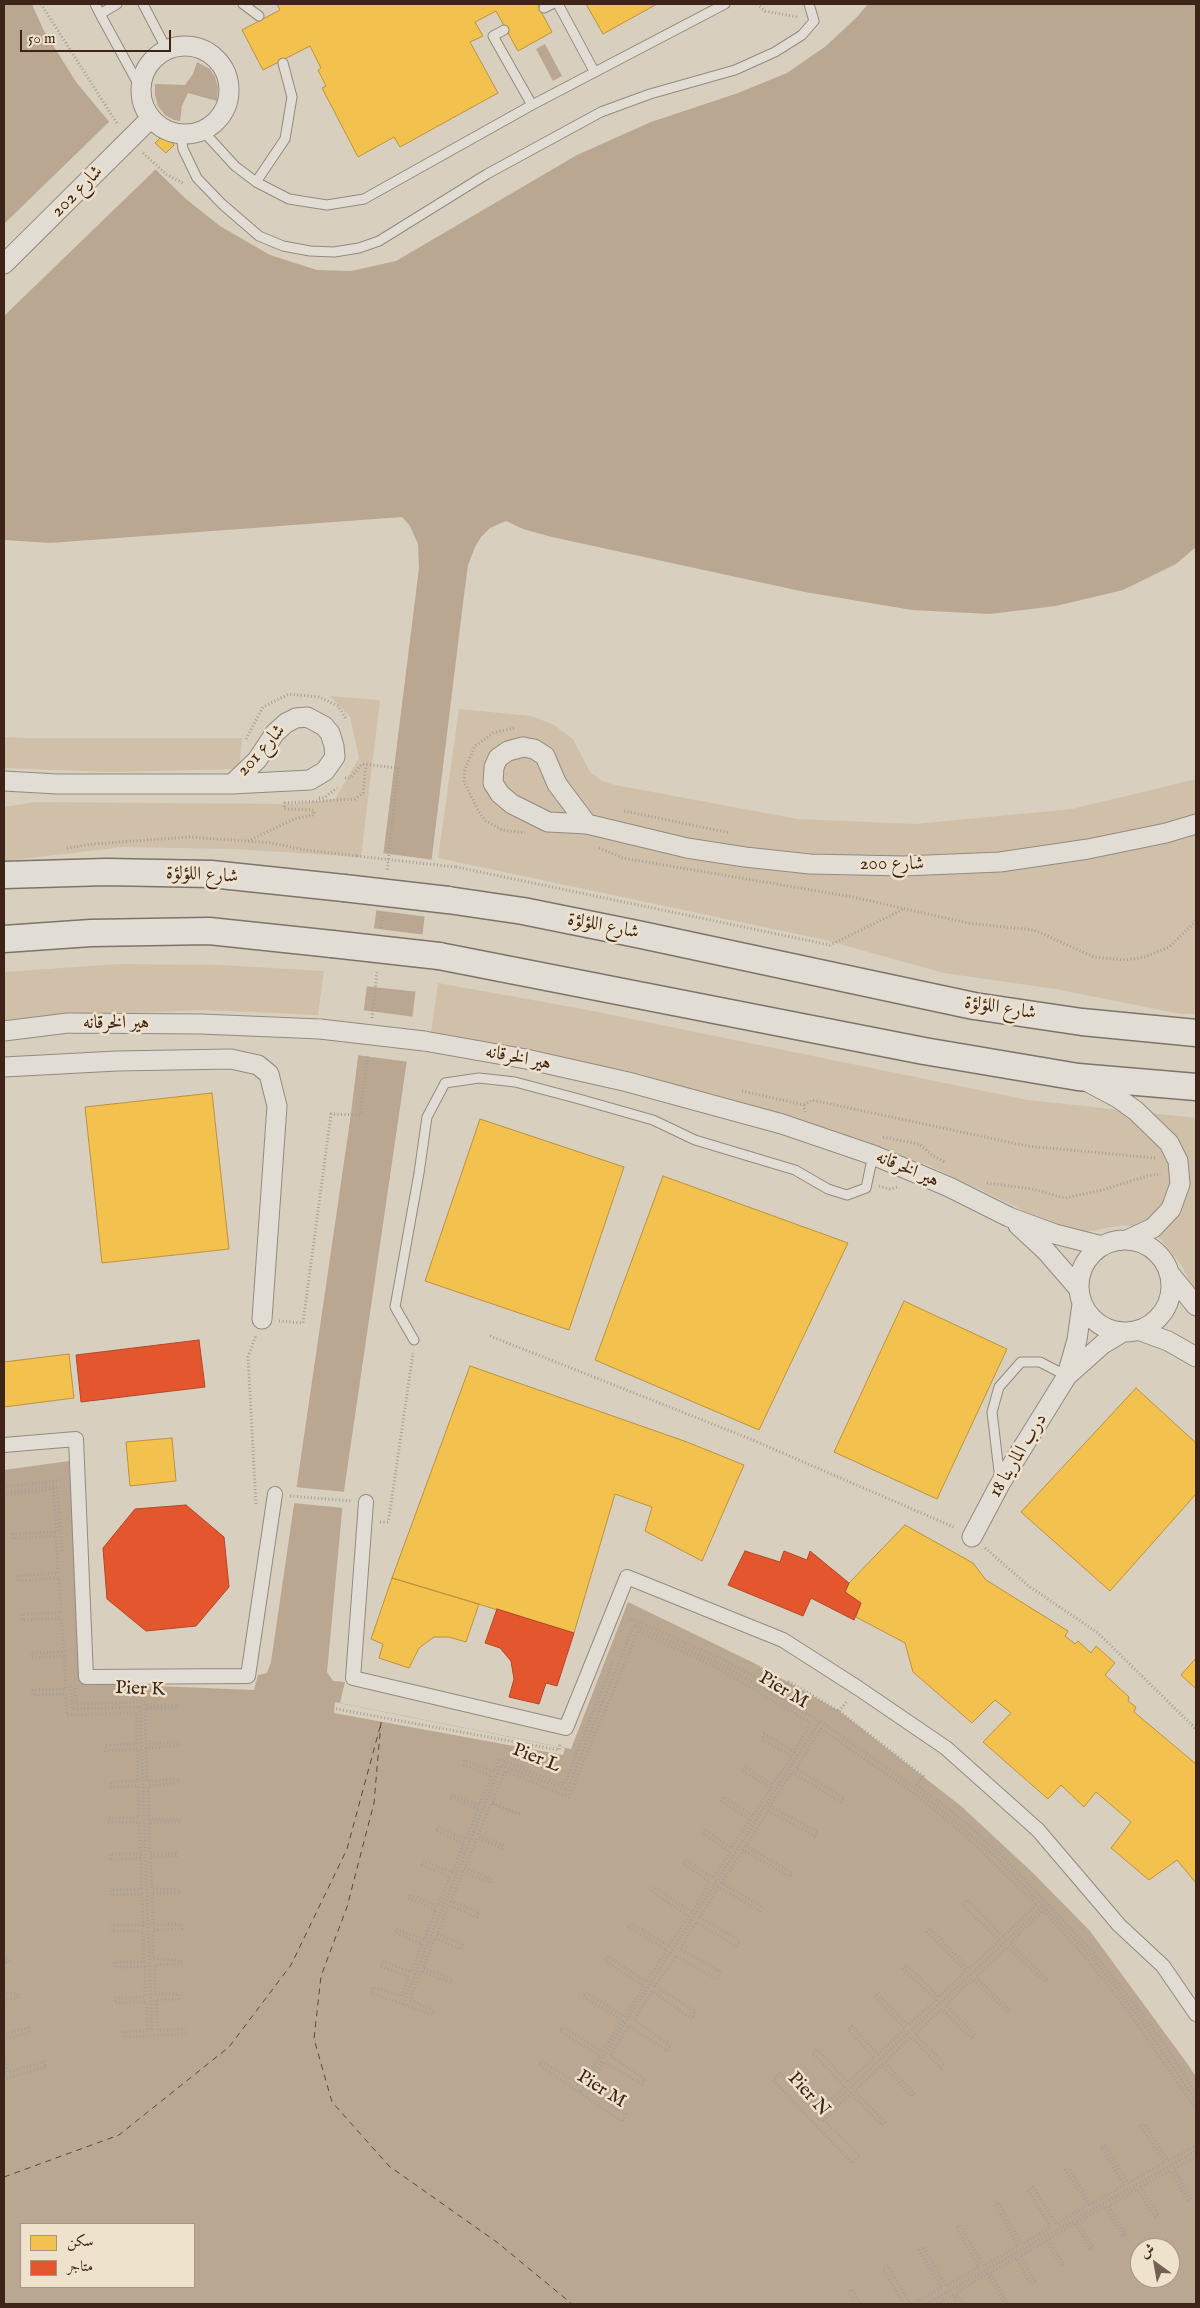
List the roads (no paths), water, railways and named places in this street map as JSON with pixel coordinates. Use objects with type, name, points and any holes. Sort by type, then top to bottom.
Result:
[{"type":"main road","name":"شارع اللؤلؤة","points":[[4,875],[19,873],[106,872],[211,874],[448,900],[523,911],[974,1006],[1082,1022],[1196,1033]]},
{"type":"main road","points":[[4,939],[91,933],[209,931],[439,956],[924,1052],[1078,1077],[1196,1087]]},
{"type":"main road","points":[[1121,1080],[1167,1072],[1196,1071]]},
{"type":"street","points":[[186,46],[204,50],[215,57],[226,72],[230,90],[228,103],[222,115],[214,124],[203,131],[180,135],[169,132],[151,118],[142,100],[141,89],[148,66],[156,57],[167,50],[186,46]]},
{"type":"street","name":"شارع 202","points":[[4,264],[151,118]]},
{"type":"street","name":"شارع 201","points":[[4,781],[57,784],[232,784],[310,780],[326,771],[335,757],[330,733],[316,720],[307,717],[296,718],[286,722],[275,733],[257,760],[232,784]]},
{"type":"street","name":"شارع 200","points":[[587,824],[557,784],[545,756],[534,749],[523,747],[508,751],[498,758],[494,767],[493,783],[500,794],[512,804],[548,822],[587,824],[687,848],[810,864],[904,866],[1000,862],[1088,849],[1196,824]]},
{"type":"street","name":"هير الخرقانه","points":[[4,1031],[68,1023],[201,1024],[320,1029],[424,1041],[526,1059],[628,1082],[782,1124],[873,1155],[949,1187],[1009,1217],[1055,1234],[1102,1246]]},
{"type":"street","points":[[4,1067],[117,1061],[232,1059],[258,1064],[269,1074],[277,1106],[262,1319]]},
{"type":"street","points":[[1078,1077],[1136,1111],[1169,1142],[1178,1161],[1180,1184],[1171,1209],[1154,1228],[1129,1239],[1115,1240],[1102,1246],[1084,1264],[1080,1276],[1081,1297],[1089,1315],[1099,1324],[1110,1329],[1131,1331],[1168,1341],[1196,1357]]},
{"type":"street","name":"هير الخرقانه","points":[[1009,1217],[1046,1251],[1081,1297]]},
{"type":"street","points":[[1129,1239],[1143,1243],[1155,1250],[1164,1261],[1170,1274],[1196,1306]]},
{"type":"street","points":[[1131,1331],[1153,1322],[1165,1308],[1171,1292],[1170,1274]]},
{"type":"street","name":"درب المارينا 18","points":[[1067,1376],[1076,1340],[1081,1297]]},
{"type":"street","name":"درب المارينا 18","points":[[972,1537],[1000,1484],[1067,1376],[1103,1344],[1131,1331]]},
{"type":"street","points":[[4,1446],[76,1439],[86,1677],[248,1676],[276,1498]]},
{"type":"street","points":[[359,1502],[365,1519],[353,1678],[566,1728],[627,1577],[783,1640],[946,1748],[1038,1830],[1119,1925],[1163,1966],[1196,2014]]},
{"type":"lane","points":[[95,4],[141,89]]},
{"type":"lane","points":[[100,14],[117,4]]},
{"type":"lane","points":[[143,4],[167,50]]},
{"type":"lane","points":[[243,4],[259,16]]},
{"type":"lane","points":[[558,4],[594,71]]},
{"type":"lane","points":[[203,131],[235,166],[256,182],[289,199],[327,205],[364,199],[532,104],[725,4]]},
{"type":"lane","points":[[180,135],[183,149],[197,178],[222,204],[259,236],[283,246],[310,251],[334,252],[359,248],[379,241],[486,174],[602,112],[650,94],[743,66],[775,52],[802,35],[814,21],[809,4]]},
{"type":"lane","points":[[504,30],[493,36],[532,104]]},
{"type":"lane","points":[[256,182],[285,140],[292,97],[283,63]]},
{"type":"lane","points":[[414,1340],[395,1307],[427,1117],[445,1083],[479,1078],[506,1081],[579,1099],[653,1120],[695,1140],[795,1170],[828,1189],[847,1196],[866,1188],[873,1155]]},
{"type":"lane","points":[[1000,1484],[992,1412],[999,1387],[1021,1362],[1040,1362],[1067,1376]]}]
